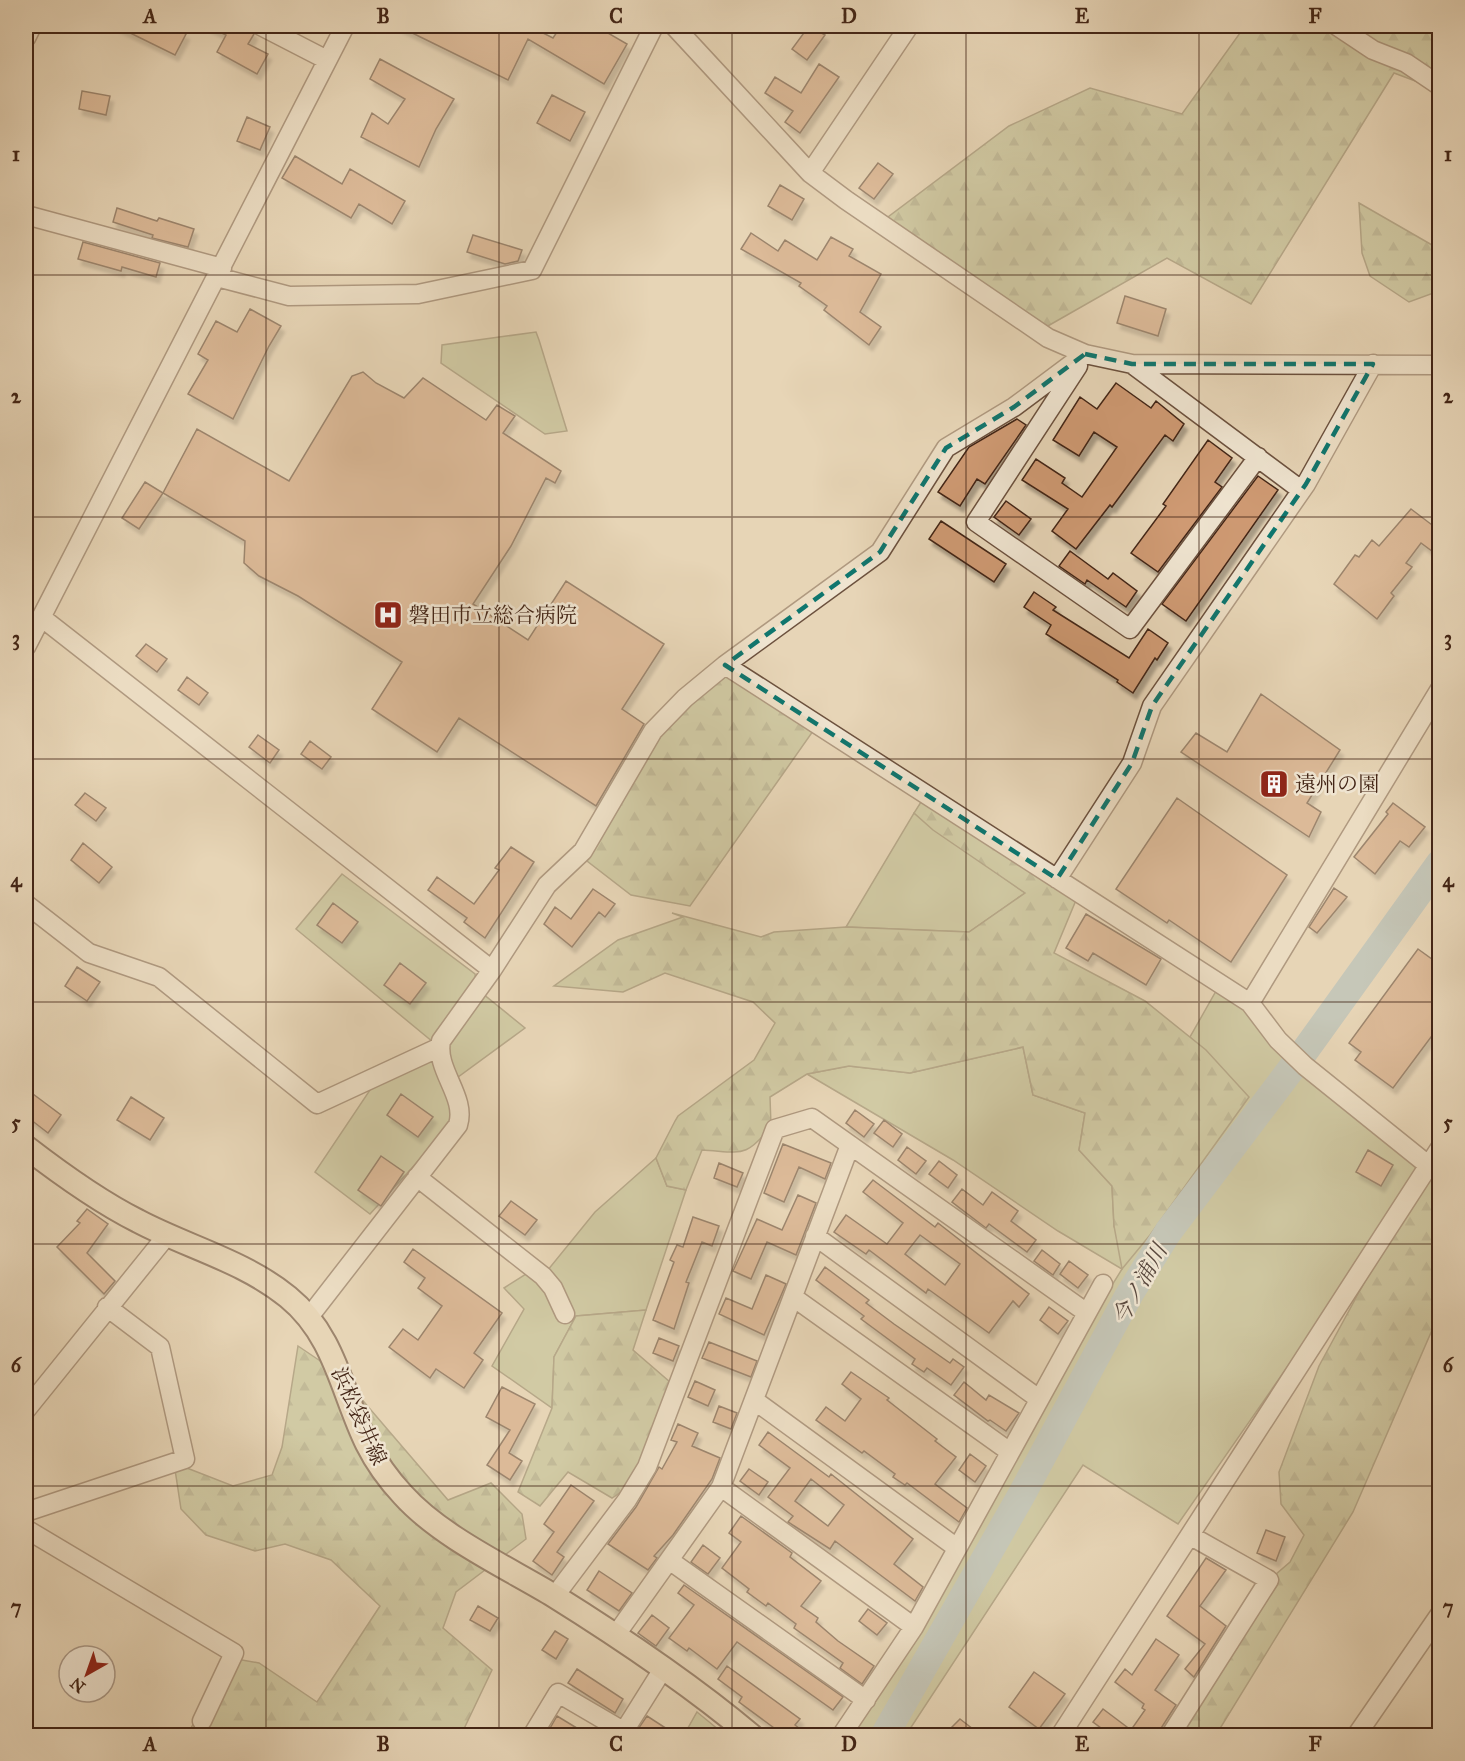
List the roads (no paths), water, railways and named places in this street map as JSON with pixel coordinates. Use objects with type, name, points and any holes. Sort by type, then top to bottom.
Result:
[{"type":"main road","name":"浜松袋井線","points":[[26,1147],[102,1202],[269,1283],[309,1317],[337,1367],[367,1444],[384,1472],[404,1497],[456,1537],[615,1636],[752,1736]]},
{"type":"street","points":[[26,38],[32,26]]},
{"type":"street","points":[[261,26],[327,60]]},
{"type":"street","points":[[26,647],[345,26]]},
{"type":"street","points":[[26,215],[220,272],[289,296],[406,294],[532,270],[654,26]]},
{"type":"street","points":[[674,26],[810,173],[1048,338],[1085,354],[1132,364],[1440,365]]},
{"type":"street","points":[[810,173],[909,26]]},
{"type":"street","points":[[1342,27],[1373,50],[1406,63],[1440,86]]},
{"type":"street","points":[[1085,354],[976,522],[1130,629],[1258,457]]},
{"type":"street","points":[[309,1317],[458,1125],[461,1114],[438,1054],[441,1041],[492,970],[547,885],[583,851],[653,731],[685,698],[725,665],[880,552],[946,448],[1014,407],[1085,354]]},
{"type":"street","points":[[1132,364],[1301,490]]},
{"type":"street","points":[[1058,879],[1132,763],[1152,706],[1301,490],[1373,364]]},
{"type":"street","points":[[41,617],[492,970]]},
{"type":"street","points":[[725,665],[1250,1003],[1278,1040],[1305,1066],[1428,1165]]},
{"type":"street","points":[[1250,1003],[1440,689]]},
{"type":"street","points":[[26,904],[89,953],[159,977],[317,1104],[440,1047]]},
{"type":"street","points":[[554,1596],[627,1500],[647,1467],[775,1129],[812,1118],[1087,1313]]},
{"type":"street","points":[[615,1636],[721,1487],[849,1145]]},
{"type":"street","points":[[1060,1736],[1440,1148]]},
{"type":"street","points":[[417,1177],[543,1276],[554,1288],[565,1314]]},
{"type":"street","points":[[26,1410],[168,1234]]},
{"type":"street","points":[[815,1236],[1039,1399]]},
{"type":"street","points":[[841,1736],[914,1627],[1103,1284]]},
{"type":"street","points":[[793,1297],[1010,1452]]},
{"type":"street","points":[[26,1512],[185,1460],[160,1347],[107,1308]]},
{"type":"street","points":[[754,1400],[957,1548]]},
{"type":"street","points":[[721,1487],[914,1627]]},
{"type":"street","points":[[26,1529],[234,1653],[202,1721]]},
{"type":"street","points":[[1170,1736],[1269,1580],[1191,1536]]},
{"type":"street","points":[[669,1560],[866,1700]]},
{"type":"street","points":[[1356,1736],[1440,1614]]},
{"type":"street","points":[[532,1736],[558,1693],[622,1733],[663,1669]]},
{"type":"waterway","name":"今ノ浦川","points":[[884,1736],[1022,1494],[1129,1295],[1168,1232],[1304,1052],[1440,863]]},
{"type":"place","name":"磐田市立総合病院","points":[[388,615]]},
{"type":"place","name":"遠州の園","points":[[1274,784]]}]
